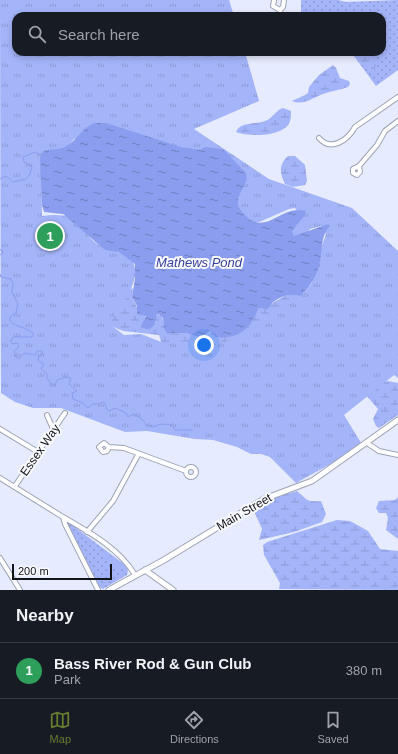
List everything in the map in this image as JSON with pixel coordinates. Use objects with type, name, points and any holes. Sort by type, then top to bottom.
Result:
[{"type":"main road","name":"Main Street","points":[[109,590],[264,499],[306,484],[398,420]]},
{"type":"main road","points":[[145,570],[173,590]]},
{"type":"street","points":[[274,0],[272,3],[273,6],[280,10],[283,8],[284,0]]},
{"type":"street","points":[[319,138],[325,144],[333,145],[339,143],[351,134],[355,127],[398,97]]},
{"type":"street","points":[[359,166],[377,145],[385,131],[398,121]]},
{"type":"street","name":"Essex Way","points":[[15,486],[65,413]]},
{"type":"street","points":[[47,415],[53,429]]},
{"type":"street","points":[[0,429],[38,452]]},
{"type":"street","points":[[367,443],[379,451],[398,455]]},
{"type":"street","points":[[109,447],[124,448],[138,455],[186,471]]},
{"type":"street","points":[[87,532],[113,501],[138,455]]},
{"type":"street","points":[[0,478],[87,532],[122,558],[136,575]]},
{"type":"street","points":[[63,517],[65,524],[98,590]]},
{"type":"street","points":[[0,558],[20,590]]},
{"type":"green space","points":[[0,0],[229,0],[233,12],[12,12],[12,56],[246,56],[259,101],[194,129],[269,179],[352,208],[398,251],[398,378],[394,375],[344,415],[363,446],[296,483],[270,457],[261,454],[251,454],[237,447],[213,440],[195,439],[147,431],[125,432],[61,408],[33,408],[15,402],[1,393]],"holes":[[[90,133],[175,147],[252,225],[289,209],[295,208],[300,215],[298,223],[290,231],[295,247],[310,229],[321,226],[326,234],[313,270],[312,283],[305,291],[232,339],[216,345],[207,346],[164,343],[141,334],[124,335],[112,326],[111,322],[127,297],[133,283],[135,276],[133,263],[130,258],[120,252],[96,243],[78,223],[70,218],[60,215],[42,216],[41,158],[64,151],[74,139]]]},
{"type":"green space","points":[[301,0],[338,0],[346,2],[398,0],[398,70],[376,86],[354,56],[386,56],[386,12],[301,12]]},
{"type":"green space","points":[[357,56],[374,56],[376,63],[372,75]]},
{"type":"green space","points":[[333,65],[336,68],[340,78],[349,81],[350,84],[348,87],[326,93],[300,103],[292,101],[308,93],[309,87],[319,75]]},
{"type":"green space","points":[[283,108],[291,111],[291,119],[285,128],[272,134],[264,135],[248,135],[236,132],[241,126],[267,120]]},
{"type":"green space","points":[[288,156],[295,156],[305,165],[307,181],[305,185],[293,187],[285,184],[282,177],[281,166]]},
{"type":"green space","points":[[133,288],[132,297],[140,314],[146,315],[144,320],[156,323],[156,315],[161,314],[167,334],[186,333],[200,338],[212,331],[213,334],[221,336],[235,335],[247,327],[256,315],[259,308],[265,307],[288,295],[300,296],[228,353],[162,345],[159,335],[123,331],[111,326],[110,322],[126,292]]},
{"type":"green space","points":[[388,381],[398,383],[398,415],[379,428],[376,426],[373,419],[378,409],[364,393],[380,383]]},
{"type":"green space","points":[[297,491],[309,501],[321,501],[326,514],[322,522],[294,532],[259,540],[262,529],[254,511],[274,498]]},
{"type":"green space","points":[[398,497],[398,539],[386,530],[388,518],[386,513],[379,513],[376,508],[379,501],[395,500]]},
{"type":"green space","points":[[337,520],[350,521],[368,531],[380,549],[398,551],[398,590],[279,589],[280,583],[264,555],[263,545],[267,542]]},
{"type":"green space","points":[[68,522],[124,564],[128,570],[127,575],[103,589],[99,587],[66,523]]},
{"type":"green space","points":[[105,550],[122,566],[118,570],[101,554]]},
{"type":"water","name":"Mathews Pond","points":[[95,123],[106,123],[181,147],[200,150],[205,147],[223,149],[246,173],[247,179],[238,198],[238,206],[247,217],[255,222],[263,223],[287,212],[296,210],[306,211],[304,217],[295,226],[292,232],[294,236],[328,224],[330,226],[323,238],[319,266],[307,289],[300,296],[291,295],[274,301],[268,309],[259,308],[248,327],[231,337],[215,337],[211,331],[200,338],[186,333],[167,334],[164,328],[163,318],[159,314],[156,315],[156,322],[150,329],[141,326],[146,316],[137,314],[137,306],[132,297],[135,279],[135,264],[119,252],[105,250],[63,214],[44,212],[42,205],[40,158],[43,151],[65,147],[87,127]]},
{"type":"waterway","points":[[0,179],[6,176],[13,182],[26,179],[30,174],[32,166],[24,162],[23,157],[35,152],[41,155]]},
{"type":"waterway","points":[[0,250],[2,250],[3,253],[0,255]]},
{"type":"waterway","points":[[0,274],[1,277],[11,279],[13,284],[12,292],[18,304],[16,313],[10,317],[10,321],[15,325],[27,329],[33,333],[33,336],[31,337],[13,337],[11,341],[12,344],[18,343],[19,347],[14,351],[16,357],[19,359],[24,353],[35,355],[37,351],[42,351],[43,354],[39,356],[38,361],[44,364],[41,369],[47,374],[47,378],[52,385],[55,385],[57,380],[66,377],[71,378],[69,384],[77,391],[72,393],[73,399],[83,403],[88,408],[92,404],[99,404],[103,402],[105,403],[107,410],[109,411],[115,408],[126,413],[128,417],[134,414],[142,419],[147,425],[154,427],[160,424],[167,424],[172,425],[175,430],[192,430]]},
{"type":"place","name":"Bass River Rod & Gun Club","points":[[50,236]]}]
